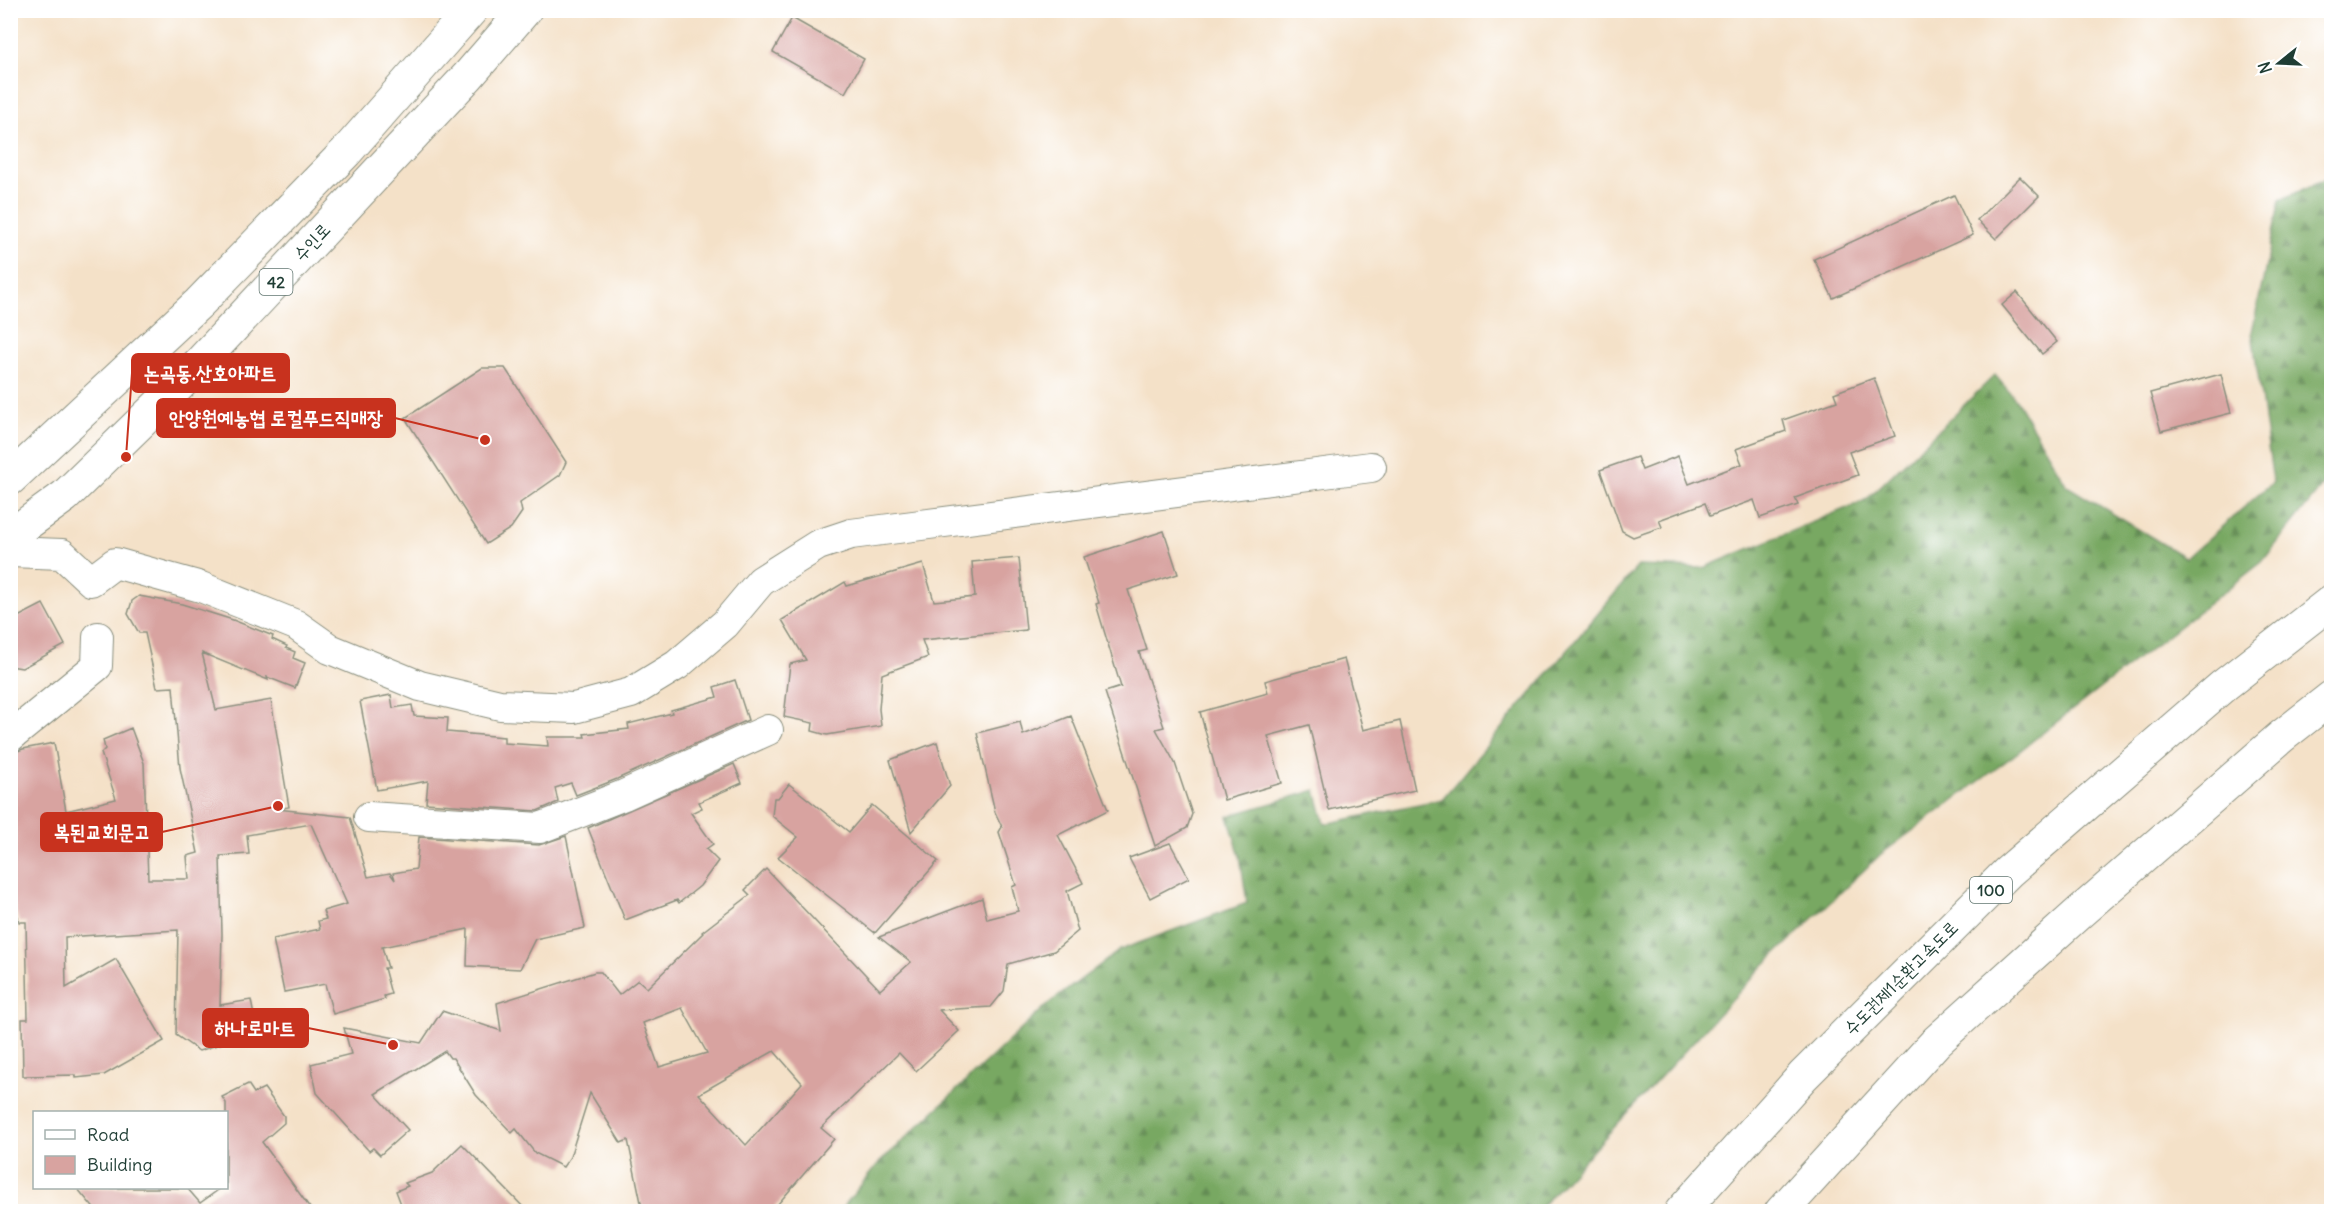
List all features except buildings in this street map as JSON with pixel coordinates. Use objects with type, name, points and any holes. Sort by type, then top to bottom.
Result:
[{"type":"main road","name":"42","points":[[10,479],[199,303],[346,152],[471,10]]},
{"type":"main road","name":"수인로","points":[[10,536],[65,496],[178,386],[468,75],[525,10]]},
{"type":"main road","name":"수도권제1순환고속도로","points":[[1681,1212],[1803,1076],[2008,872],[2223,686],[2331,601]]},
{"type":"main road","points":[[1781,1212],[1937,1041],[2080,912],[2281,737],[2331,697]]},
{"type":"street","points":[[10,552],[62,554],[91,581],[115,562],[201,587],[296,625],[330,649],[420,686],[500,705],[574,708],[631,693],[677,665],[725,624],[761,581],[818,545],[850,534],[1371,467]]},
{"type":"street","points":[[10,737],[97,666],[98,638]]},
{"type":"street","points":[[369,817],[540,828],[624,795],[768,730]]},
{"type":"green space","points":[[2331,177],[2331,475],[2262,562],[2017,753],[1880,855],[1763,966],[1537,1211],[840,1211],[877,1165],[1047,1005],[1120,950],[1247,903],[1240,856],[1228,816],[1316,790],[1325,824],[1442,799],[1638,566],[1703,568],[1866,500],[1995,375],[2017,401],[2067,486],[2186,558],[2273,482],[2252,332],[2280,200]]},
{"type":"place","name":"안양원예농협 로컬푸드직매장","points":[[485,440]]},
{"type":"place","name":"논곡동.산호아파트","points":[[126,457]]},
{"type":"place","name":"복된교회문고","points":[[278,806]]},
{"type":"place","name":"하나로마트","points":[[393,1045]]}]
